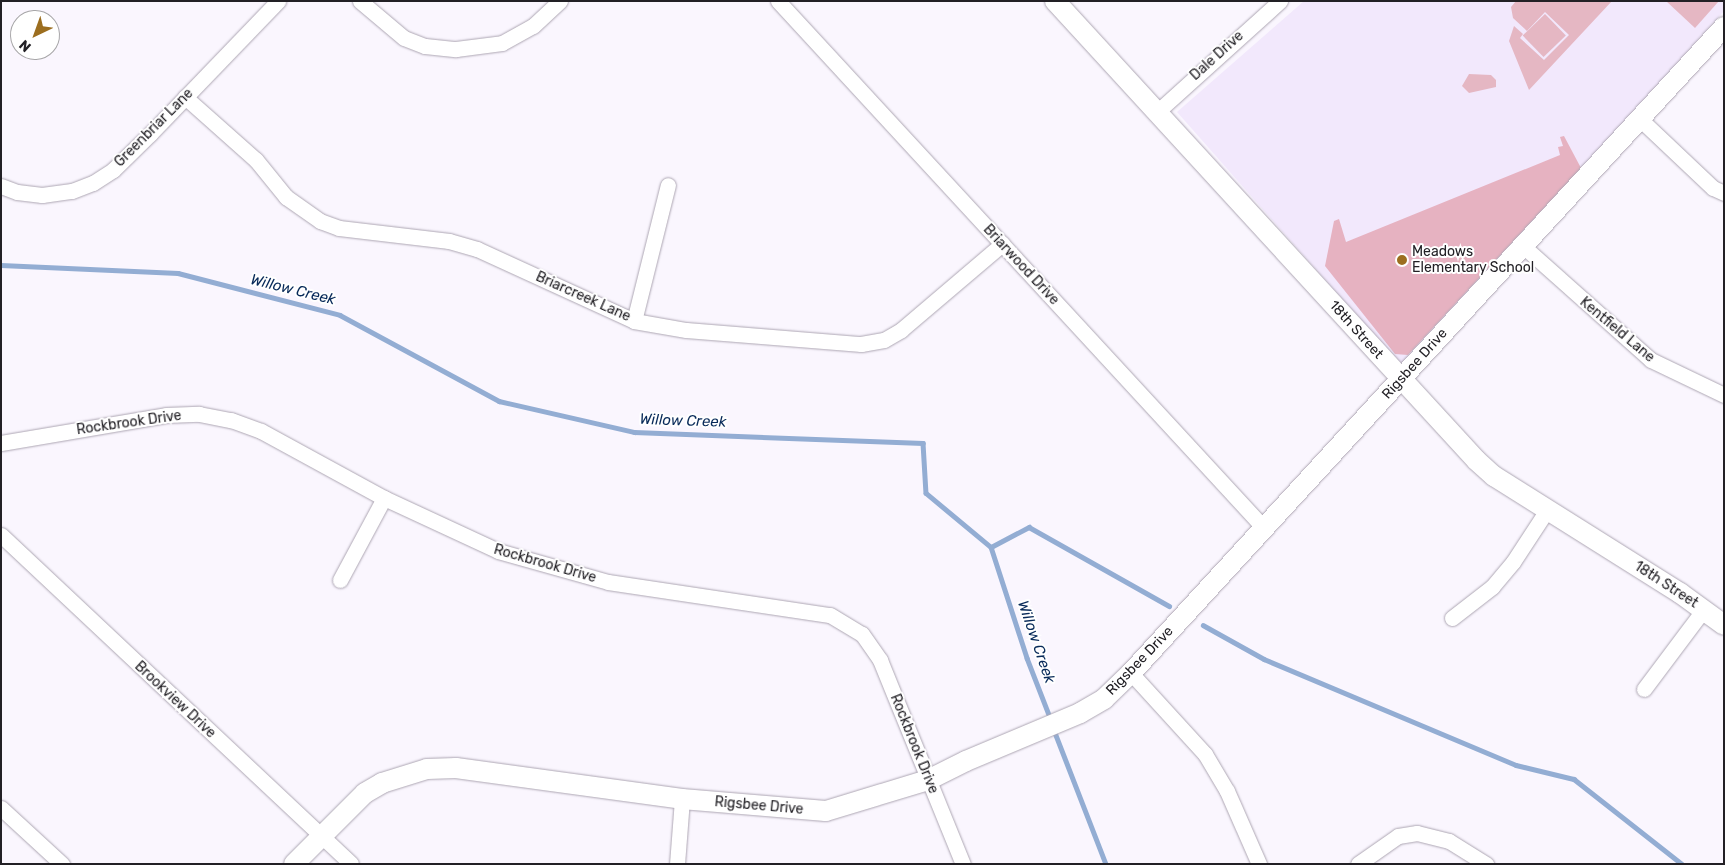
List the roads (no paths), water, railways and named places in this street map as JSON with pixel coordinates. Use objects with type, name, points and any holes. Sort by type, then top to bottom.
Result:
[{"type":"street","name":"Greenbriar Lane","points":[[1,186],[17,192],[42,195],[72,192],[93,183],[113,170],[278,1]]},
{"type":"street","points":[[360,1],[404,38],[425,46],[456,49],[502,43],[533,26],[560,1]]},
{"type":"street","name":"Briarwood Drive","points":[[778,1],[1264,528]]},
{"type":"street","name":"18th Street","points":[[1056,1],[1401,380],[1494,476],[1704,609],[1724,625]]},
{"type":"street","name":"Dale Drive","points":[[1156,112],[1280,1]]},
{"type":"street","name":"Rigsbee Drive","points":[[294,864],[320,835],[364,794],[382,783],[411,773],[441,767],[682,799],[826,811],[928,780],[1023,736],[1064,721],[1104,699],[1131,673],[1724,27]]},
{"type":"street","name":"Briarcreek Lane","points":[[185,98],[256,160],[286,197],[320,221],[338,228],[449,240],[477,249],[634,321],[686,330],[862,344],[884,340],[901,330],[1002,244]]},
{"type":"street","points":[[1640,120],[1713,188],[1724,193]]},
{"type":"street","points":[[634,321],[668,185]]},
{"type":"street","name":"Kentfield Lane","points":[[1523,246],[1651,360],[1724,395]]},
{"type":"street","name":"Rockbrook Drive","points":[[1,444],[166,415],[199,414],[232,420],[261,431],[384,498],[498,551],[552,569],[608,582],[830,615],[842,620],[862,634],[880,660],[963,864]]},
{"type":"street","points":[[340,580],[384,498]]},
{"type":"street","points":[[1452,618],[1492,587],[1513,562],[1547,510]]},
{"type":"street","name":"Brookview Drive","points":[[1,535],[351,864]]},
{"type":"street","points":[[1644,688],[1704,609]]},
{"type":"street","points":[[1131,673],[1205,754],[1227,791],[1260,864]]},
{"type":"street","points":[[677,864],[682,799]]},
{"type":"street","points":[[1,808],[62,864]]},
{"type":"street","points":[[1358,864],[1398,836],[1417,833],[1449,840],[1486,864]]},
{"type":"waterway","name":"Willow Creek","points":[[1,265],[178,273],[340,315],[499,401],[634,432],[923,443],[926,493],[991,547],[1027,658],[1051,720]]},
{"type":"waterway","points":[[991,547],[1029,527],[1169,606]]},
{"type":"waterway","points":[[1203,625],[1264,659],[1516,765],[1574,779],[1682,864]]},
{"type":"waterway","name":"Willow Creek","points":[[1054,730],[1106,864]]},
{"type":"place","name":"Meadows Elementary School","points":[[1402,260]]}]
